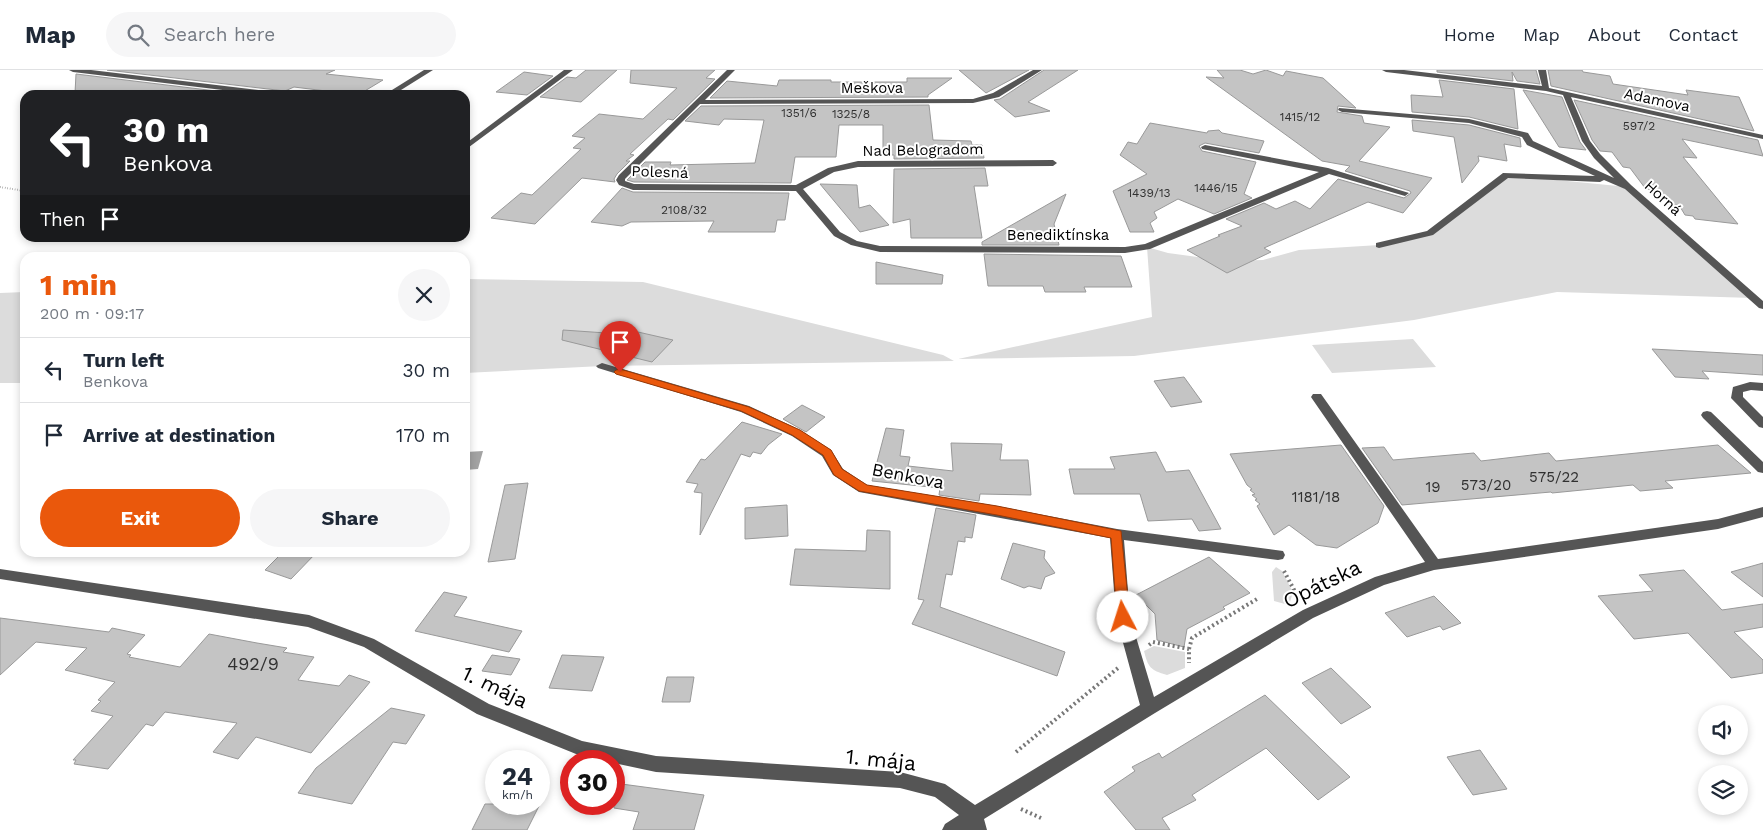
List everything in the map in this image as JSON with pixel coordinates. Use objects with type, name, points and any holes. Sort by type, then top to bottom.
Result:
[{"type":"street","points":[[73,70],[242,90]]},
{"type":"street","points":[[396,90],[429,70]]},
{"type":"street","points":[[470,144],[569,70]]},
{"type":"street","name":"Polesná","points":[[731,70],[620,180],[622,183],[633,187],[798,188]]},
{"type":"street","name":"Meškova","points":[[699,102],[973,101],[996,95],[1038,70]]},
{"type":"street","name":"Adamova","points":[[1386,70],[1546,89],[1763,137]]},
{"type":"street","points":[[1542,70],[1546,89]]},
{"type":"street","name":"Horná","points":[[1566,94],[1586,141],[1598,156],[1628,187],[1763,306]]},
{"type":"street","points":[[1342,110],[1460,120],[1525,134],[1530,143],[1628,187]]},
{"type":"street","points":[[1205,147],[1328,171],[1405,193]]},
{"type":"street","name":"Nad Belogradom","points":[[798,188],[831,170],[858,164],[1053,163]]},
{"type":"street","name":"Benediktínska","points":[[798,188],[837,234],[866,246],[880,249],[1125,250],[1147,246],[1328,171]]},
{"type":"street","points":[[1379,245],[1430,233],[1506,175],[1608,179]]},
{"type":"street","name":"Benkova","points":[[602,366],[745,409],[796,433],[827,453],[838,472],[864,488],[1117,534],[1276,555]]},
{"type":"street","points":[[1763,387],[1750,386],[1737,390],[1737,398],[1763,424]]},
{"type":"street","points":[[1317,397],[1434,565]]},
{"type":"street","points":[[1707,415],[1763,469]]},
{"type":"street","name":"Opátska","points":[[951,830],[976,822],[1149,708],[1308,614],[1380,581],[1434,565],[1718,524],[1763,512]]},
{"type":"street","points":[[1117,534],[1123,617],[1149,708]]},
{"type":"street","name":"1. mája","points":[[0,574],[309,621],[368,643],[484,709],[581,748],[656,764],[900,780],[939,790],[976,822]]},
{"type":"path","points":[[0,187],[20,190]]},
{"type":"path","points":[[1276,555],[1308,614]]},
{"type":"path","points":[[1188,685],[1189,649],[1192,638],[1257,599]]},
{"type":"path","points":[[1016,752],[1134,654],[1153,642],[1189,649]]},
{"type":"shaded area","points":[[1506,175],[1628,187],[1753,298],[1557,292],[1414,320],[1134,356],[958,359],[1152,317],[1147,247],[1168,253],[1227,261],[1263,260],[1299,250],[1379,245],[1430,233]]},
{"type":"shaded area","points":[[470,279],[643,282],[943,355],[954,361],[602,366],[470,373]]},
{"type":"shaded area","points":[[20,292],[20,383],[0,383],[0,293]]},
{"type":"shaded area","points":[[1413,339],[1436,367],[1332,373],[1312,345]]},
{"type":"shaded area","points":[[483,451],[478,469],[470,470],[470,452]]},
{"type":"shaded area","points":[[1276,567],[1282,571],[1293,592],[1290,602],[1285,604],[1274,601],[1272,572]]},
{"type":"shaded area","points":[[1154,646],[1185,652],[1185,668],[1167,675],[1153,669],[1147,661],[1144,651]]},
{"type":"building","points":[[107,70],[335,70],[326,74],[383,80],[366,90],[318,90],[294,87],[287,90]]},
{"type":"building","points":[[586,70],[617,70],[581,102],[540,97],[567,77],[576,78]]},
{"type":"building","points":[[631,70],[715,70],[706,78],[715,79],[673,120],[668,119],[630,154],[634,155],[626,161],[630,161],[617,174],[614,179],[615,182],[582,178],[535,224],[491,218],[521,193],[532,195],[581,149],[573,148],[585,138],[572,136],[599,114],[643,119],[677,88],[630,83]]},
{"type":"building","points":[[959,70],[1029,70],[986,93]]},
{"type":"building","points":[[1044,70],[1078,70],[1028,102],[1050,111],[1015,117],[994,100],[1000,99]]},
{"type":"building","points":[[1217,70],[1240,70],[1253,74],[1266,70],[1283,76],[1286,71],[1323,78],[1356,108],[1338,106],[1337,112],[1362,116],[1364,123],[1390,127],[1359,161],[1432,178],[1403,213],[1368,202],[1264,248],[1271,252],[1227,273],[1187,250],[1242,226],[1226,219],[1264,203],[1276,209],[1295,201],[1310,209],[1338,179],[1404,198],[1411,193],[1410,191],[1345,171],[1350,166],[1322,161],[1206,77],[1224,78]]},
{"type":"building","points":[[1437,70],[1536,70],[1540,84],[1517,81],[1512,72],[1513,81],[1437,72]]},
{"type":"building","points":[[1548,70],[1582,70],[1583,72],[1610,76],[1613,84],[1688,95],[1686,90],[1739,97],[1754,131],[1551,86]]},
{"type":"building","points":[[524,72],[553,76],[527,95],[496,92]]},
{"type":"building","points":[[76,74],[208,90],[75,90]]},
{"type":"building","points":[[907,78],[952,78],[928,95],[928,97],[710,98],[727,81],[777,86],[779,80],[907,82]]},
{"type":"building","points":[[1439,80],[1514,89],[1518,129],[1469,117],[1412,112],[1411,95],[1443,97]]},
{"type":"building","points":[[1523,90],[1562,97],[1580,142],[1586,150],[1559,147]]},
{"type":"building","points":[[1574,100],[1758,140],[1763,156],[1682,139],[1697,158],[1683,157],[1738,224],[1695,219],[1693,216],[1685,215],[1679,205],[1669,204],[1660,193],[1645,188],[1630,168],[1623,167],[1612,152],[1600,151],[1592,140]]},
{"type":"building","points":[[929,105],[933,140],[971,141],[972,145],[982,145],[984,158],[894,159],[894,155],[883,155],[883,125],[839,125],[836,157],[795,157],[791,183],[634,182],[627,180],[645,162],[671,162],[670,165],[755,163],[764,120],[724,119],[719,125],[685,121],[701,106]]},
{"type":"building","points":[[1412,120],[1469,125],[1520,138],[1521,147],[1504,144],[1507,161],[1478,156],[1479,161],[1462,183],[1454,137],[1413,131]]},
{"type":"building","points":[[1150,123],[1207,133],[1208,131],[1219,130],[1222,133],[1264,141],[1259,153],[1205,143],[1199,146],[1202,151],[1256,162],[1244,194],[1252,198],[1214,214],[1178,199],[1154,212],[1157,218],[1150,223],[1154,232],[1130,232],[1113,191],[1147,174],[1120,155],[1128,142],[1137,144]]},
{"type":"building","points":[[985,168],[988,186],[974,186],[982,238],[911,238],[910,219],[893,223],[894,169]]},
{"type":"building","points":[[820,184],[857,185],[859,208],[870,205],[889,225],[860,232]]},
{"type":"building","points":[[622,188],[633,192],[789,193],[785,220],[777,220],[775,232],[708,232],[714,221],[631,222],[622,226],[591,222]]},
{"type":"building","points":[[1066,194],[1054,224],[1059,245],[982,245],[982,242]]},
{"type":"building","points":[[984,254],[1121,256],[1132,287],[1084,287],[1086,292],[1045,292],[1043,286],[988,286]]},
{"type":"building","points":[[876,262],[943,275],[942,284],[876,284]]},
{"type":"building","points":[[563,330],[635,335],[638,332],[673,340],[652,362],[562,340]]},
{"type":"building","points":[[1652,349],[1763,355],[1763,375],[1702,371],[1709,379],[1675,377]]},
{"type":"building","points":[[1184,377],[1202,402],[1171,407],[1154,381]]},
{"type":"building","points":[[802,405],[825,417],[806,432],[783,419]]},
{"type":"building","points":[[742,422],[782,434],[768,445],[761,454],[753,452],[750,457],[741,454],[700,535],[702,493],[694,492],[698,484],[686,482],[701,459],[705,460]]},
{"type":"building","points":[[886,428],[904,430],[900,456],[910,457],[908,466],[953,471],[951,443],[1002,444],[1000,460],[1028,460],[1031,495],[980,494],[979,501],[939,495],[940,488],[872,481]]},
{"type":"building","points":[[1341,445],[1384,506],[1378,523],[1337,548],[1316,545],[1289,525],[1274,535],[1257,506],[1260,504],[1252,495],[1255,494],[1250,490],[1252,489],[1247,485],[1230,454]]},
{"type":"building","points":[[1718,445],[1751,473],[1665,481],[1673,488],[1640,491],[1633,485],[1402,505],[1362,448],[1384,447],[1393,460],[1474,453],[1481,461],[1549,453],[1556,461]]},
{"type":"building","points":[[1156,452],[1166,472],[1189,470],[1221,529],[1199,531],[1192,519],[1148,521],[1140,494],[1074,494],[1069,469],[1115,469],[1110,457]]},
{"type":"building","points":[[528,483],[515,559],[488,562],[505,485]]},
{"type":"building","points":[[787,505],[788,536],[745,539],[745,508]]},
{"type":"building","points":[[936,508],[976,515],[972,538],[965,537],[965,542],[958,541],[952,575],[946,574],[940,607],[1065,652],[1057,676],[912,624],[924,600],[918,599]]},
{"type":"building","points":[[867,530],[890,531],[890,589],[790,585],[795,549],[866,551]]},
{"type":"building","points":[[1013,543],[1045,551],[1044,558],[1055,573],[1045,577],[1041,589],[1029,586],[1024,588],[1001,579]]},
{"type":"building","points":[[278,557],[312,557],[291,579],[265,570]]},
{"type":"building","points":[[1209,557],[1250,593],[1187,629],[1184,647],[1157,640],[1155,614],[1136,595]]},
{"type":"building","points":[[1763,563],[1763,597],[1731,572]]},
{"type":"building","points":[[1684,570],[1722,610],[1763,604],[1763,627],[1734,632],[1763,660],[1763,673],[1731,678],[1688,633],[1634,639],[1598,596],[1653,591],[1639,575]]},
{"type":"building","points":[[444,592],[467,597],[454,616],[522,631],[509,652],[415,631]]},
{"type":"building","points":[[1434,596],[1461,623],[1443,630],[1440,626],[1407,637],[1385,613]]},
{"type":"building","points":[[0,618],[109,632],[112,628],[145,635],[127,654],[131,655],[129,657],[180,667],[209,634],[287,648],[283,652],[314,657],[298,680],[339,686],[349,675],[370,682],[311,753],[256,737],[238,759],[213,752],[237,723],[165,712],[153,726],[146,724],[108,769],[74,764],[76,760],[73,760],[113,716],[91,711],[101,701],[98,700],[115,682],[65,670],[87,648],[36,642],[0,675]]},
{"type":"building","points":[[492,655],[520,659],[511,675],[482,671]]},
{"type":"building","points":[[562,655],[604,657],[592,691],[549,688]]},
{"type":"building","points":[[1331,668],[1371,707],[1341,724],[1302,683]]},
{"type":"building","points":[[667,677],[694,677],[690,702],[662,702]]},
{"type":"building","points":[[1265,695],[1350,777],[1318,800],[1266,748],[1192,795],[1196,800],[1162,818],[1170,830],[1136,830],[1104,792],[1135,771],[1132,767],[1159,753],[1162,758]]},
{"type":"building","points":[[391,708],[425,715],[406,744],[393,742],[352,804],[298,793],[316,768]]},
{"type":"building","points":[[1480,750],[1507,789],[1473,795],[1447,757]]},
{"type":"building","points":[[625,784],[704,795],[694,830],[633,830],[639,812],[625,810]]},
{"type":"building","points":[[485,804],[485,815],[534,815],[527,830],[472,830]]},
{"type":"route","points":[[620,372],[745,409],[796,433],[827,453],[838,472],[864,488],[1117,534],[1123,617]]}]
